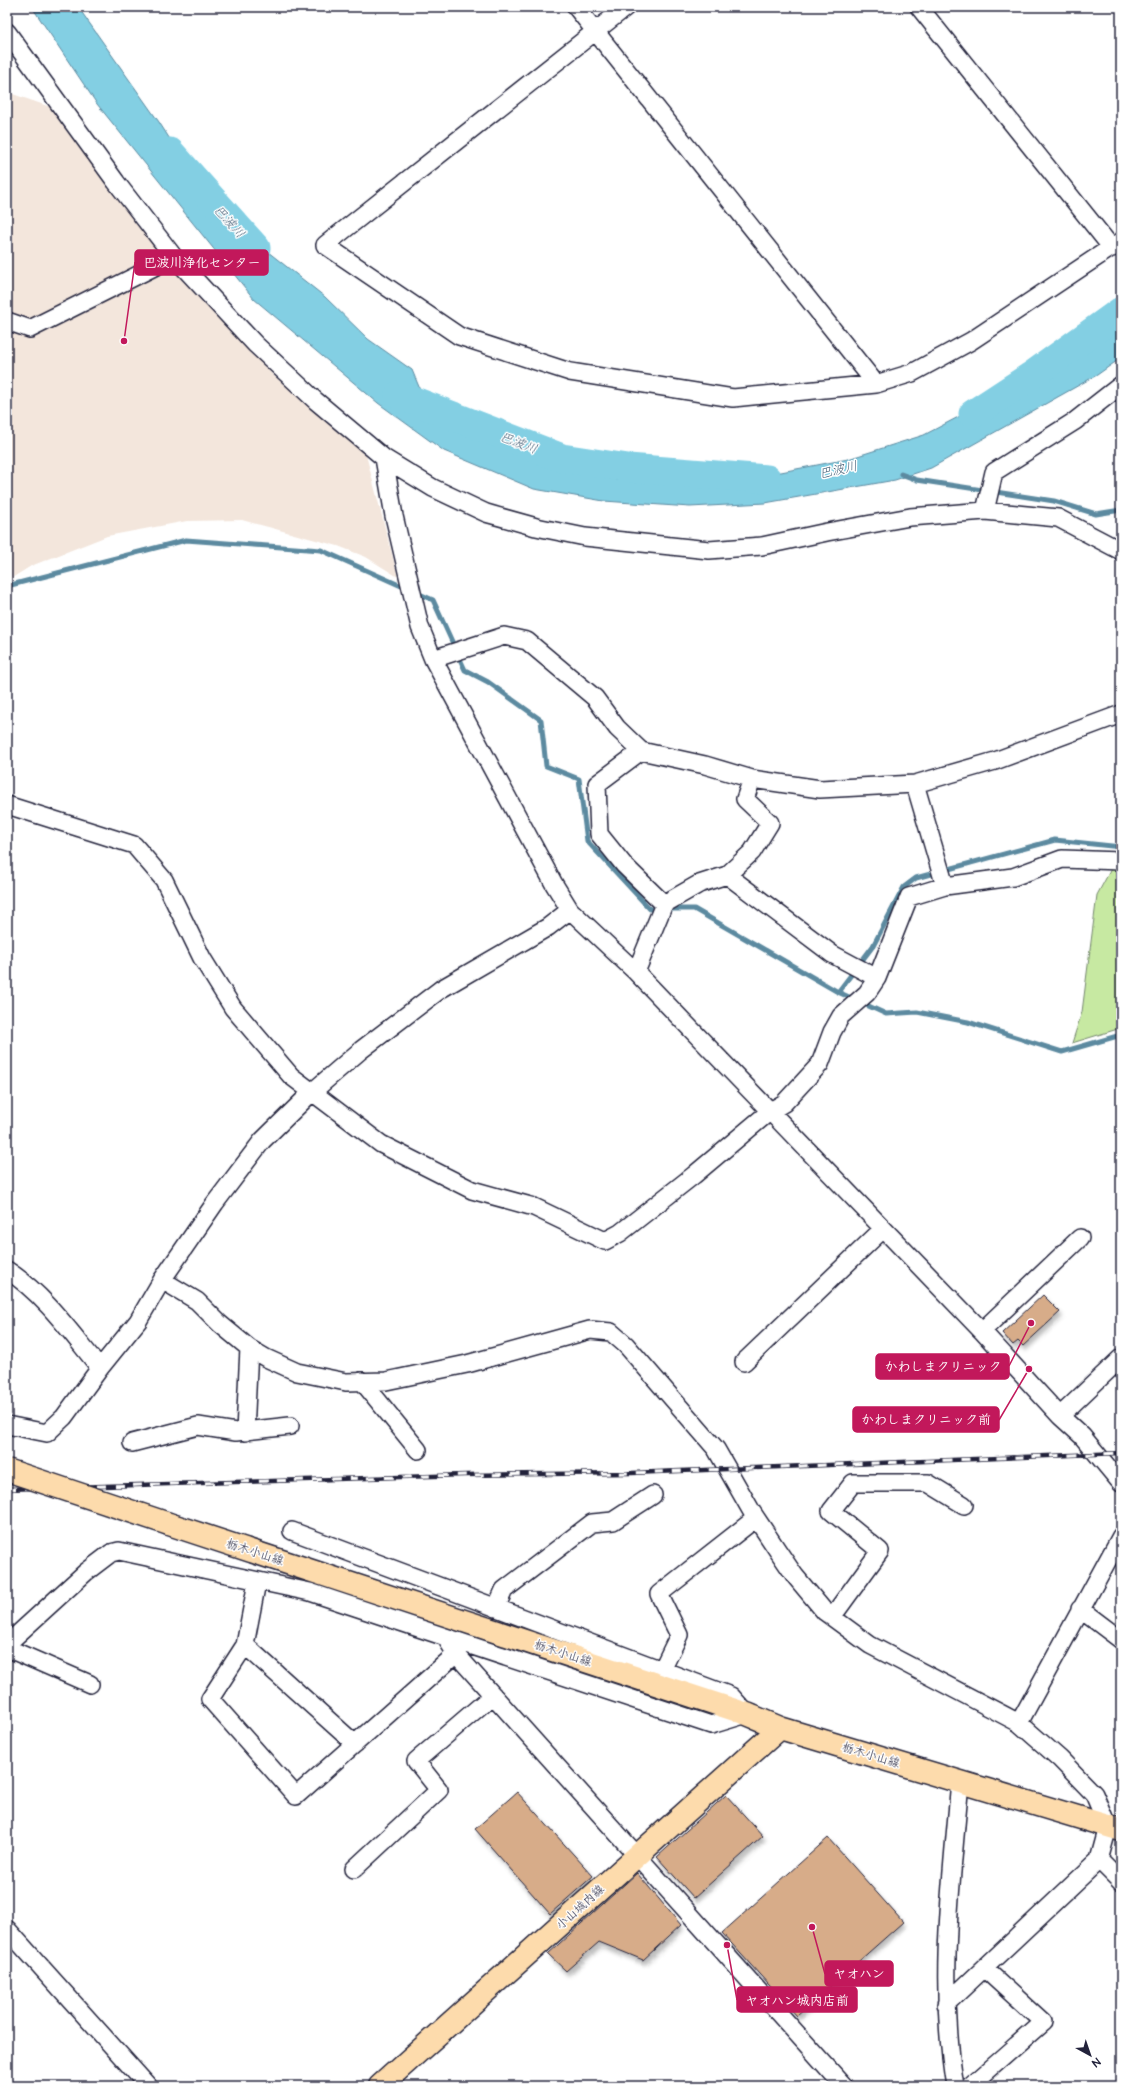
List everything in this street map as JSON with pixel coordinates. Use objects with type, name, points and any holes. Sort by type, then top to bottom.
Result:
[{"type":"main road","name":"栃木小山線","points":[[7,1470],[747,1714],[780,1728],[1114,1829]]},
{"type":"main road","name":"小山城内線","points":[[380,2086],[780,1728]]},
{"type":"street","points":[[576,7],[876,384]]},
{"type":"street","points":[[626,7],[325,245],[459,336],[570,372],[733,398],[876,384],[912,373],[971,341],[1116,244],[919,7]]},
{"type":"street","points":[[7,32],[116,182],[174,257],[255,344],[316,400],[384,458],[433,488],[486,513],[536,528],[585,537],[709,550],[762,546],[827,532],[910,517],[985,511],[1058,518],[1121,551]]},
{"type":"street","points":[[7,321],[30,329],[174,257]]},
{"type":"street","points":[[985,511],[994,472],[1075,421],[1121,386]]},
{"type":"street","points":[[384,458],[394,516],[420,627],[433,659],[554,884],[570,910],[636,972],[769,1112],[982,1331],[1060,1416],[1098,1453],[1121,1483]]},
{"type":"street","points":[[433,659],[504,636],[527,641],[596,698],[618,728],[641,752],[705,765],[752,779],[820,789],[916,784],[995,761],[1121,714]]},
{"type":"street","points":[[641,752],[597,784],[599,834],[624,865],[664,904]]},
{"type":"street","points":[[636,972],[664,904],[699,884],[727,875],[752,852],[770,823],[745,799],[752,779]]},
{"type":"street","points":[[916,784],[945,886]]},
{"type":"street","points":[[7,805],[134,845],[164,880],[202,958],[233,1008],[291,1076],[311,1093],[381,1144],[472,1190],[534,1207],[605,1241],[620,1233],[688,1180],[769,1112],[784,1103],[820,1064],[832,1032],[841,1016],[867,993],[876,978],[909,897],[945,886],[1013,877],[1062,859],[1121,861]]},
{"type":"street","points":[[727,875],[832,954],[876,978]]},
{"type":"street","points":[[7,1425],[47,1433],[64,1417],[100,1368],[138,1321],[162,1280],[215,1203],[262,1141],[311,1093],[361,1050],[440,989],[548,927],[570,910]]},
{"type":"street","points":[[744,1362],[883,1229]]},
{"type":"street","points":[[982,1331],[1080,1238]]},
{"type":"street","points":[[9,1274],[27,1283],[50,1307],[100,1368]]},
{"type":"street","points":[[162,1280],[197,1301],[220,1324],[249,1348],[297,1372],[346,1382],[386,1381],[468,1364],[590,1330],[611,1332],[631,1351],[716,1449],[756,1518],[795,1576],[825,1612],[870,1645],[1019,1723],[1060,1759],[1094,1794],[1114,1829],[1098,1860],[985,1969],[946,2004]]},
{"type":"street","points":[[245,1432],[249,1348]]},
{"type":"street","points":[[1060,1416],[1121,1358]]},
{"type":"street","points":[[362,1381],[418,1450]]},
{"type":"street","points":[[132,1443],[198,1426],[245,1432],[290,1426]]},
{"type":"street","points":[[832,1617],[880,1551],[832,1511],[853,1483],[928,1484],[964,1505]]},
{"type":"street","points":[[496,1608],[504,1590],[592,1523],[613,1521],[653,1495]]},
{"type":"street","points":[[662,1670],[679,1635],[659,1594],[756,1518]]},
{"type":"street","points":[[7,1644],[86,1572],[111,1553],[119,1551],[257,1582],[310,1592],[711,1725],[747,1714],[731,1696],[292,1531]]},
{"type":"street","points":[[1019,1723],[1121,1536]]},
{"type":"street","points":[[257,1582],[245,1645],[210,1699],[296,1796],[456,1654]]},
{"type":"street","points":[[1080,1609],[1121,1640]]},
{"type":"street","points":[[446,1638],[456,1654],[844,2086]]},
{"type":"street","points":[[245,1645],[356,1744]]},
{"type":"street","points":[[7,1648],[90,1684]]},
{"type":"street","points":[[354,1869],[439,1790],[416,1761],[493,1695]]},
{"type":"street","points":[[955,2086],[949,2052],[946,2004],[948,1911],[960,1782]]},
{"type":"street","points":[[1098,1860],[1121,1882]]},
{"type":"street","points":[[7,1929],[148,2086]]},
{"type":"street","points":[[970,2086],[1043,2022],[985,1969]]},
{"type":"shaded area","points":[[7,92],[53,108],[209,308],[272,374],[366,455],[398,577],[366,557],[338,546],[242,520],[187,521],[107,536],[31,566],[7,581]]},
{"type":"green space","points":[[1111,869],[1121,869],[1121,1028],[1072,1043],[1082,1012],[1097,895]]},
{"type":"water","points":[[32,7],[78,7],[159,122],[206,196],[253,240],[325,297],[368,339],[412,370],[422,394],[445,424],[492,444],[560,469],[617,480],[685,480],[781,472],[848,459],[924,435],[1044,372],[1121,320],[1121,358],[1097,375],[931,468],[895,480],[765,503],[690,507],[604,501],[534,489],[444,451],[378,403],[254,299],[97,104]]},
{"type":"building","points":[[1043,1295],[1060,1312],[1023,1346],[1018,1341],[1013,1345],[1002,1333]]},
{"type":"building","points":[[517,1792],[593,1876],[550,1914],[475,1829]]},
{"type":"building","points":[[726,1795],[763,1836],[694,1898],[657,1857]]},
{"type":"building","points":[[828,1838],[903,1922],[797,2016],[722,1933]]},
{"type":"building","points":[[637,1873],[681,1925],[643,1960],[599,1942],[566,1971],[548,1954]]},
{"type":"waterway","name":"巴波川","points":[[170,152],[256,248]]},
{"type":"waterway","name":"巴波川","points":[[973,414],[1031,376],[1121,311]]},
{"type":"waterway","name":"巴波川","points":[[399,395],[562,458],[628,468],[767,479]]},
{"type":"waterway","points":[[901,474],[917,480],[1054,501],[1096,514],[1121,510]]},
{"type":"waterway","points":[[7,586],[186,540],[321,550],[408,589]]},
{"type":"waterway","points":[[415,592],[433,600],[465,670],[488,682],[541,720],[546,766],[579,779],[587,841],[650,909],[694,909],[838,992],[873,946],[904,887],[916,878],[1055,840],[1121,847]]},
{"type":"waterway","points":[[838,992],[886,1014],[917,1012],[968,1022],[1062,1052],[1121,1035]]},
{"type":"railway","points":[[7,1489],[465,1475],[632,1473],[1121,1453]]},
{"type":"place","name":"巴波川浄化センター","points":[[124,341]]},
{"type":"place","name":"かわしまクリニック","points":[[1031,1323]]},
{"type":"place","name":"かわしまクリニック前","points":[[1029,1369]]},
{"type":"place","name":"ヤオハン","points":[[812,1927]]},
{"type":"place","name":"ヤオハン城内店前","points":[[727,1945]]}]
